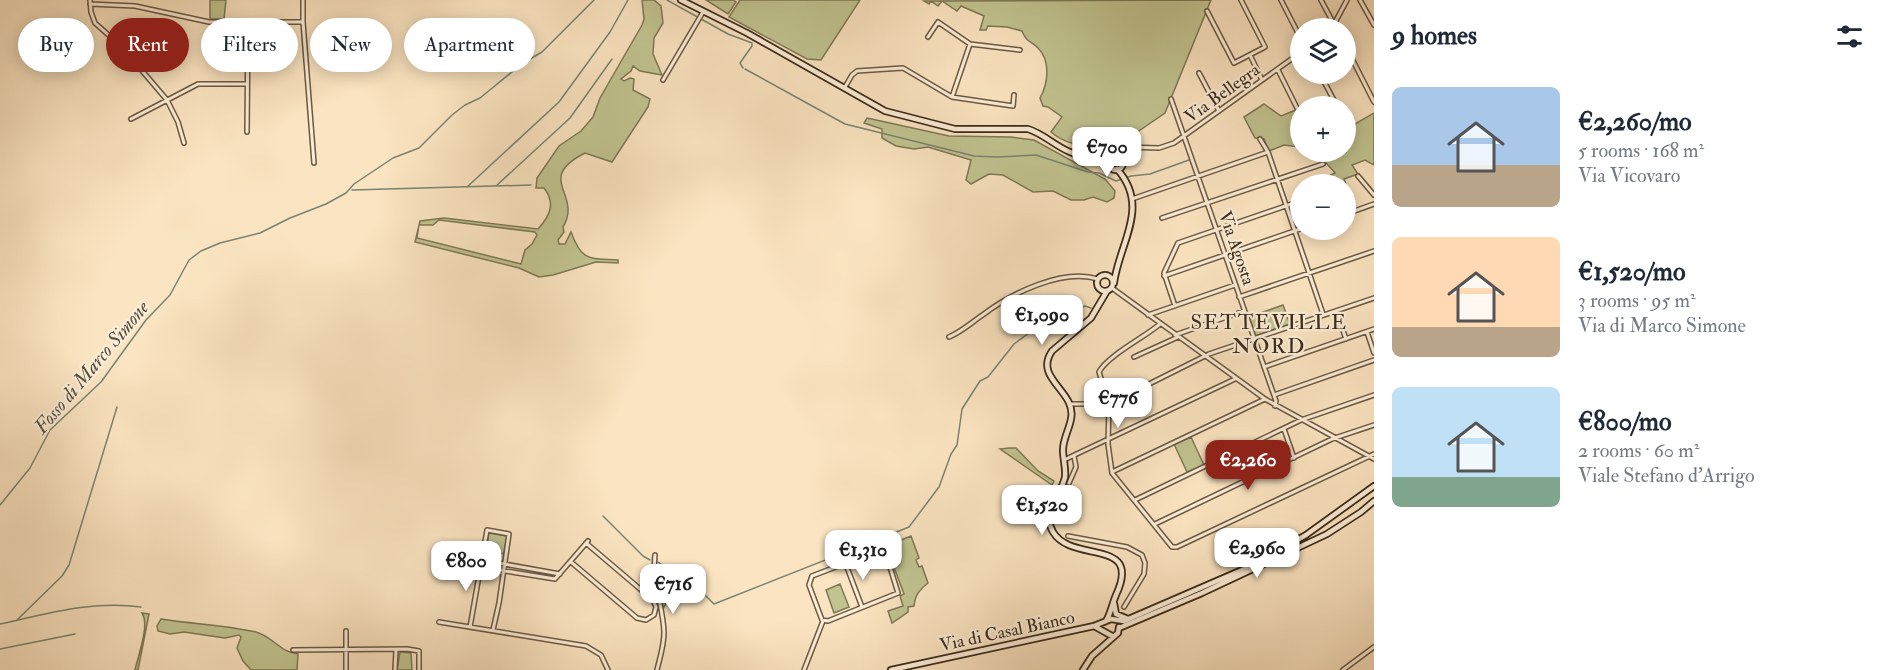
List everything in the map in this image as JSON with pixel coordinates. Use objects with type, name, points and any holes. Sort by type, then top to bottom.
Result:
[{"type":"street","points":[[303,0],[314,163]]},
{"type":"street","points":[[681,0],[702,16],[747,33],[891,114],[955,129],[1028,129],[1070,152],[1100,160],[1110,166],[1120,167]]},
{"type":"street","points":[[1208,11],[1234,63],[1265,47],[1240,0]]},
{"type":"street","points":[[1281,0],[1290,18]]},
{"type":"street","points":[[1321,0],[1329,18]]},
{"type":"street","points":[[1339,18],[1347,0]]},
{"type":"street","points":[[1360,0],[1374,26]]},
{"type":"street","points":[[184,143],[168,100],[121,46],[95,23],[91,15],[90,2],[138,7],[201,20]]},
{"type":"street","points":[[663,80],[702,16]]},
{"type":"street","points":[[298,22],[303,22]]},
{"type":"street","points":[[928,38],[938,22],[970,44],[1020,50]]},
{"type":"street","points":[[952,97],[970,44]]},
{"type":"street","points":[[1250,55],[1262,80]]},
{"type":"street","name":"Via Bellegra","points":[[1116,157],[1129,146],[1163,147],[1184,136],[1290,60]]},
{"type":"street","points":[[1356,67],[1374,102]]},
{"type":"street","points":[[844,89],[856,71],[901,68],[952,97],[1013,106],[1014,96]]},
{"type":"street","points":[[1277,69],[1291,96]]},
{"type":"street","points":[[247,72],[247,132]]},
{"type":"street","points":[[1199,73],[1219,111]]},
{"type":"street","points":[[131,119],[200,84],[247,84]]},
{"type":"street","name":"Via Agosta","points":[[1171,99],[1274,395],[1275,406]]},
{"type":"street","points":[[1260,138],[1268,152],[1290,217]]},
{"type":"street","points":[[1132,199],[1268,152]]},
{"type":"street","points":[[1100,160],[1116,157]]},
{"type":"street","points":[[1110,166],[1116,157]]},
{"type":"street","points":[[1104,644],[1106,621],[1123,576],[1120,565],[1108,555],[1067,546],[1053,532],[1050,512],[1065,477],[1064,441],[1071,417],[1070,404],[1047,370],[1048,358],[1055,347],[1091,318],[1101,298],[1111,288],[1133,214],[1132,199],[1116,157]]},
{"type":"street","points":[[1162,218],[1323,164]]},
{"type":"street","points":[[1358,176],[1374,195]]},
{"type":"street","points":[[1356,210],[1374,204]]},
{"type":"street","points":[[1175,306],[1164,271],[1178,243],[1290,205]]},
{"type":"street","points":[[1164,276],[1290,233]]},
{"type":"street","points":[[1298,240],[1323,315]]},
{"type":"street","points":[[1239,297],[1374,251]]},
{"type":"street","points":[[1101,298],[1097,285],[1098,279],[1108,275],[1117,267]]},
{"type":"street","points":[[1108,275],[1112,278],[1111,288]]},
{"type":"street","points":[[949,337],[967,328],[994,308],[1042,283],[1073,277],[1098,279]]},
{"type":"street","points":[[1148,315],[1235,285]]},
{"type":"street","points":[[1099,289],[1111,288],[1275,406],[1374,459]]},
{"type":"street","points":[[1070,404],[1109,404],[1207,355],[1374,298]]},
{"type":"street","points":[[1134,357],[1177,336],[1244,311]]},
{"type":"street","points":[[1336,311],[1346,339]]},
{"type":"street","points":[[1160,324],[1100,369],[1099,374],[1109,404],[1108,440],[1112,472],[1171,546],[1175,547],[1374,454]]},
{"type":"street","points":[[1264,367],[1374,329]]},
{"type":"street","points":[[1367,332],[1374,353]]},
{"type":"street","points":[[1274,395],[1374,360]]},
{"type":"street","points":[[1064,460],[1235,379]]},
{"type":"street","points":[[1135,500],[1301,420],[1374,395]]},
{"type":"street","points":[[1112,472],[1265,399]]},
{"type":"street","points":[[1154,524],[1335,438],[1374,425]]},
{"type":"street","points":[[1284,429],[1294,458]]},
{"type":"street","points":[[1069,483],[1076,467],[1074,456]]},
{"type":"street","points":[[1115,621],[1128,619],[1201,589],[1270,556],[1306,535],[1374,486]]},
{"type":"street","points":[[1059,492],[1066,494]]},
{"type":"street","points":[[1083,670],[1090,659],[1119,628],[1202,593],[1327,534],[1374,501]]},
{"type":"street","points":[[470,627],[487,530],[509,534],[493,630]]},
{"type":"street","points":[[1068,536],[1130,548],[1143,558],[1144,574],[1124,607]]},
{"type":"street","points":[[1089,550],[1090,540]]},
{"type":"street","points":[[481,567],[554,579],[587,542],[653,600],[656,607],[654,615],[646,620],[637,618],[571,562]]},
{"type":"street","points":[[880,550],[886,554],[899,592],[823,621],[809,585],[809,580],[815,573],[880,550]]},
{"type":"street","points":[[655,555],[654,572],[664,633],[657,670]]},
{"type":"street","points":[[482,560],[560,574]]},
{"type":"street","points":[[845,562],[862,607]]},
{"type":"street","points":[[535,576],[536,569]]},
{"type":"street","points":[[1115,599],[1116,614],[1128,619]]},
{"type":"street","points":[[1112,608],[1119,628]]},
{"type":"street","points":[[806,670],[823,621]]},
{"type":"street","name":"Via di Casal Bianco","points":[[891,670],[1094,626],[1106,621],[1115,621]]},
{"type":"street","points":[[439,622],[590,647],[601,655],[608,670]]},
{"type":"street","name":"Via di Casal Bianco","points":[[1094,626],[1105,632]]},
{"type":"street","points":[[346,631],[346,670]]},
{"type":"street","points":[[1105,632],[1114,635]]},
{"type":"street","points":[[1343,670],[1374,647]]},
{"type":"street","points":[[293,650],[419,651],[419,670]]},
{"type":"street","points":[[395,670],[396,650]]},
{"type":"green space","points":[[210,0],[226,0],[224,18],[210,18]]},
{"type":"green space","points":[[642,0],[654,0],[661,6],[663,23],[654,38],[653,54],[662,75],[640,71],[633,66],[631,71],[621,79],[624,81],[634,79],[633,90],[650,99],[648,107],[612,162],[585,153],[570,162],[563,171],[561,179],[568,205],[568,215],[563,227],[564,232],[558,240],[559,244],[565,244],[571,232],[583,254],[593,258],[618,260],[618,263],[596,262],[539,277],[519,268],[415,242],[419,226],[417,238],[521,264],[525,250],[537,235],[535,232],[439,220],[433,225],[419,225],[420,221],[444,218],[538,229],[546,219],[551,204],[544,188],[536,188],[537,178],[559,146],[581,131],[593,117],[600,98],[644,19]]},
{"type":"green space","points":[[706,0],[733,0],[736,2],[728,14]]},
{"type":"green space","points":[[740,0],[860,0],[821,60],[807,59],[729,17]]},
{"type":"green space","points":[[1211,0],[1165,113],[1111,150],[1065,141],[1051,132],[1062,117],[1043,106],[1040,98],[1047,73],[1045,59],[1038,48],[1027,40],[1022,31],[988,26],[986,30],[980,30],[984,16],[961,6],[957,11],[942,1],[938,6],[931,1],[929,4],[924,1]]},
{"type":"green space","points":[[1264,104],[1281,116],[1290,112],[1290,146],[1284,145],[1269,151],[1264,139],[1255,138],[1244,117]]},
{"type":"green space","points":[[1374,113],[1374,165],[1365,160],[1352,165],[1358,174],[1333,174],[1335,173],[1325,162],[1356,162],[1356,124]]},
{"type":"green space","points":[[867,118],[949,136],[1011,137],[1034,140],[1105,179],[1115,191],[1114,198],[1107,202],[1093,197],[1071,200],[1053,191],[1033,192],[1003,175],[989,174],[971,184],[966,180],[971,160],[928,147],[914,149],[896,146],[882,138],[882,129],[864,123]]},
{"type":"green space","points":[[1283,305],[1290,324],[1255,336],[1249,317]]},
{"type":"green space","points":[[1191,437],[1204,465],[1187,472],[1174,444]]},
{"type":"green space","points":[[1016,448],[1038,471],[1054,481],[1052,485],[1000,449]]},
{"type":"green space","points":[[489,533],[507,536],[504,554],[486,551]]},
{"type":"green space","points":[[911,536],[919,558],[916,560],[919,567],[922,566],[928,583],[918,593],[914,606],[908,607],[908,612],[892,623],[888,611],[903,606],[900,596],[904,594],[886,546]]},
{"type":"green space","points":[[656,576],[673,591],[663,609]]},
{"type":"green space","points":[[840,584],[849,607],[834,613],[826,590]]},
{"type":"green space","points":[[142,613],[149,614],[138,670],[135,670],[145,625]]},
{"type":"green space","points":[[161,619],[262,634],[287,651],[298,654],[297,670],[251,670],[243,661],[237,648],[241,637],[239,635],[225,638],[184,632],[170,634],[158,631],[157,626]]},
{"type":"green space","points":[[400,652],[411,653],[412,670],[397,670]]},
{"type":"waterway","name":"Fosso di Marco Simone","points":[[0,505],[30,468],[50,430],[101,382],[146,320],[170,295],[189,260],[201,251],[220,243],[260,233],[326,204],[346,193],[354,184],[393,158],[419,148],[452,115],[465,105],[480,98],[523,63],[542,52],[594,0]]},
{"type":"waterway","points":[[467,187],[559,102],[610,32],[628,0]]},
{"type":"waterway","points":[[667,0],[728,34],[752,43],[740,63],[743,68]]},
{"type":"waterway","points":[[496,186],[570,118],[612,59]]},
{"type":"waterway","points":[[745,69],[845,124],[974,156],[1036,155],[1088,172],[1099,173],[1116,181],[1131,176],[1150,174],[1189,160]]},
{"type":"waterway","points":[[352,190],[531,185]]},
{"type":"waterway","points":[[658,562],[705,595],[714,604],[909,527],[939,487],[951,454],[957,445],[962,409],[980,381],[988,377],[1014,344],[1029,333],[1065,323],[1075,310],[1085,306],[1091,308]]},
{"type":"waterway","points":[[17,620],[62,576],[69,565],[117,407]]},
{"type":"waterway","points":[[603,516],[643,556],[650,560]]},
{"type":"waterway","points":[[0,624],[52,612],[88,607],[106,605],[141,607]]},
{"type":"waterway","points":[[0,649],[75,634]]},
{"type":"district","name":"SETTEVILLE NORD","points":[[1269,334]]}]
